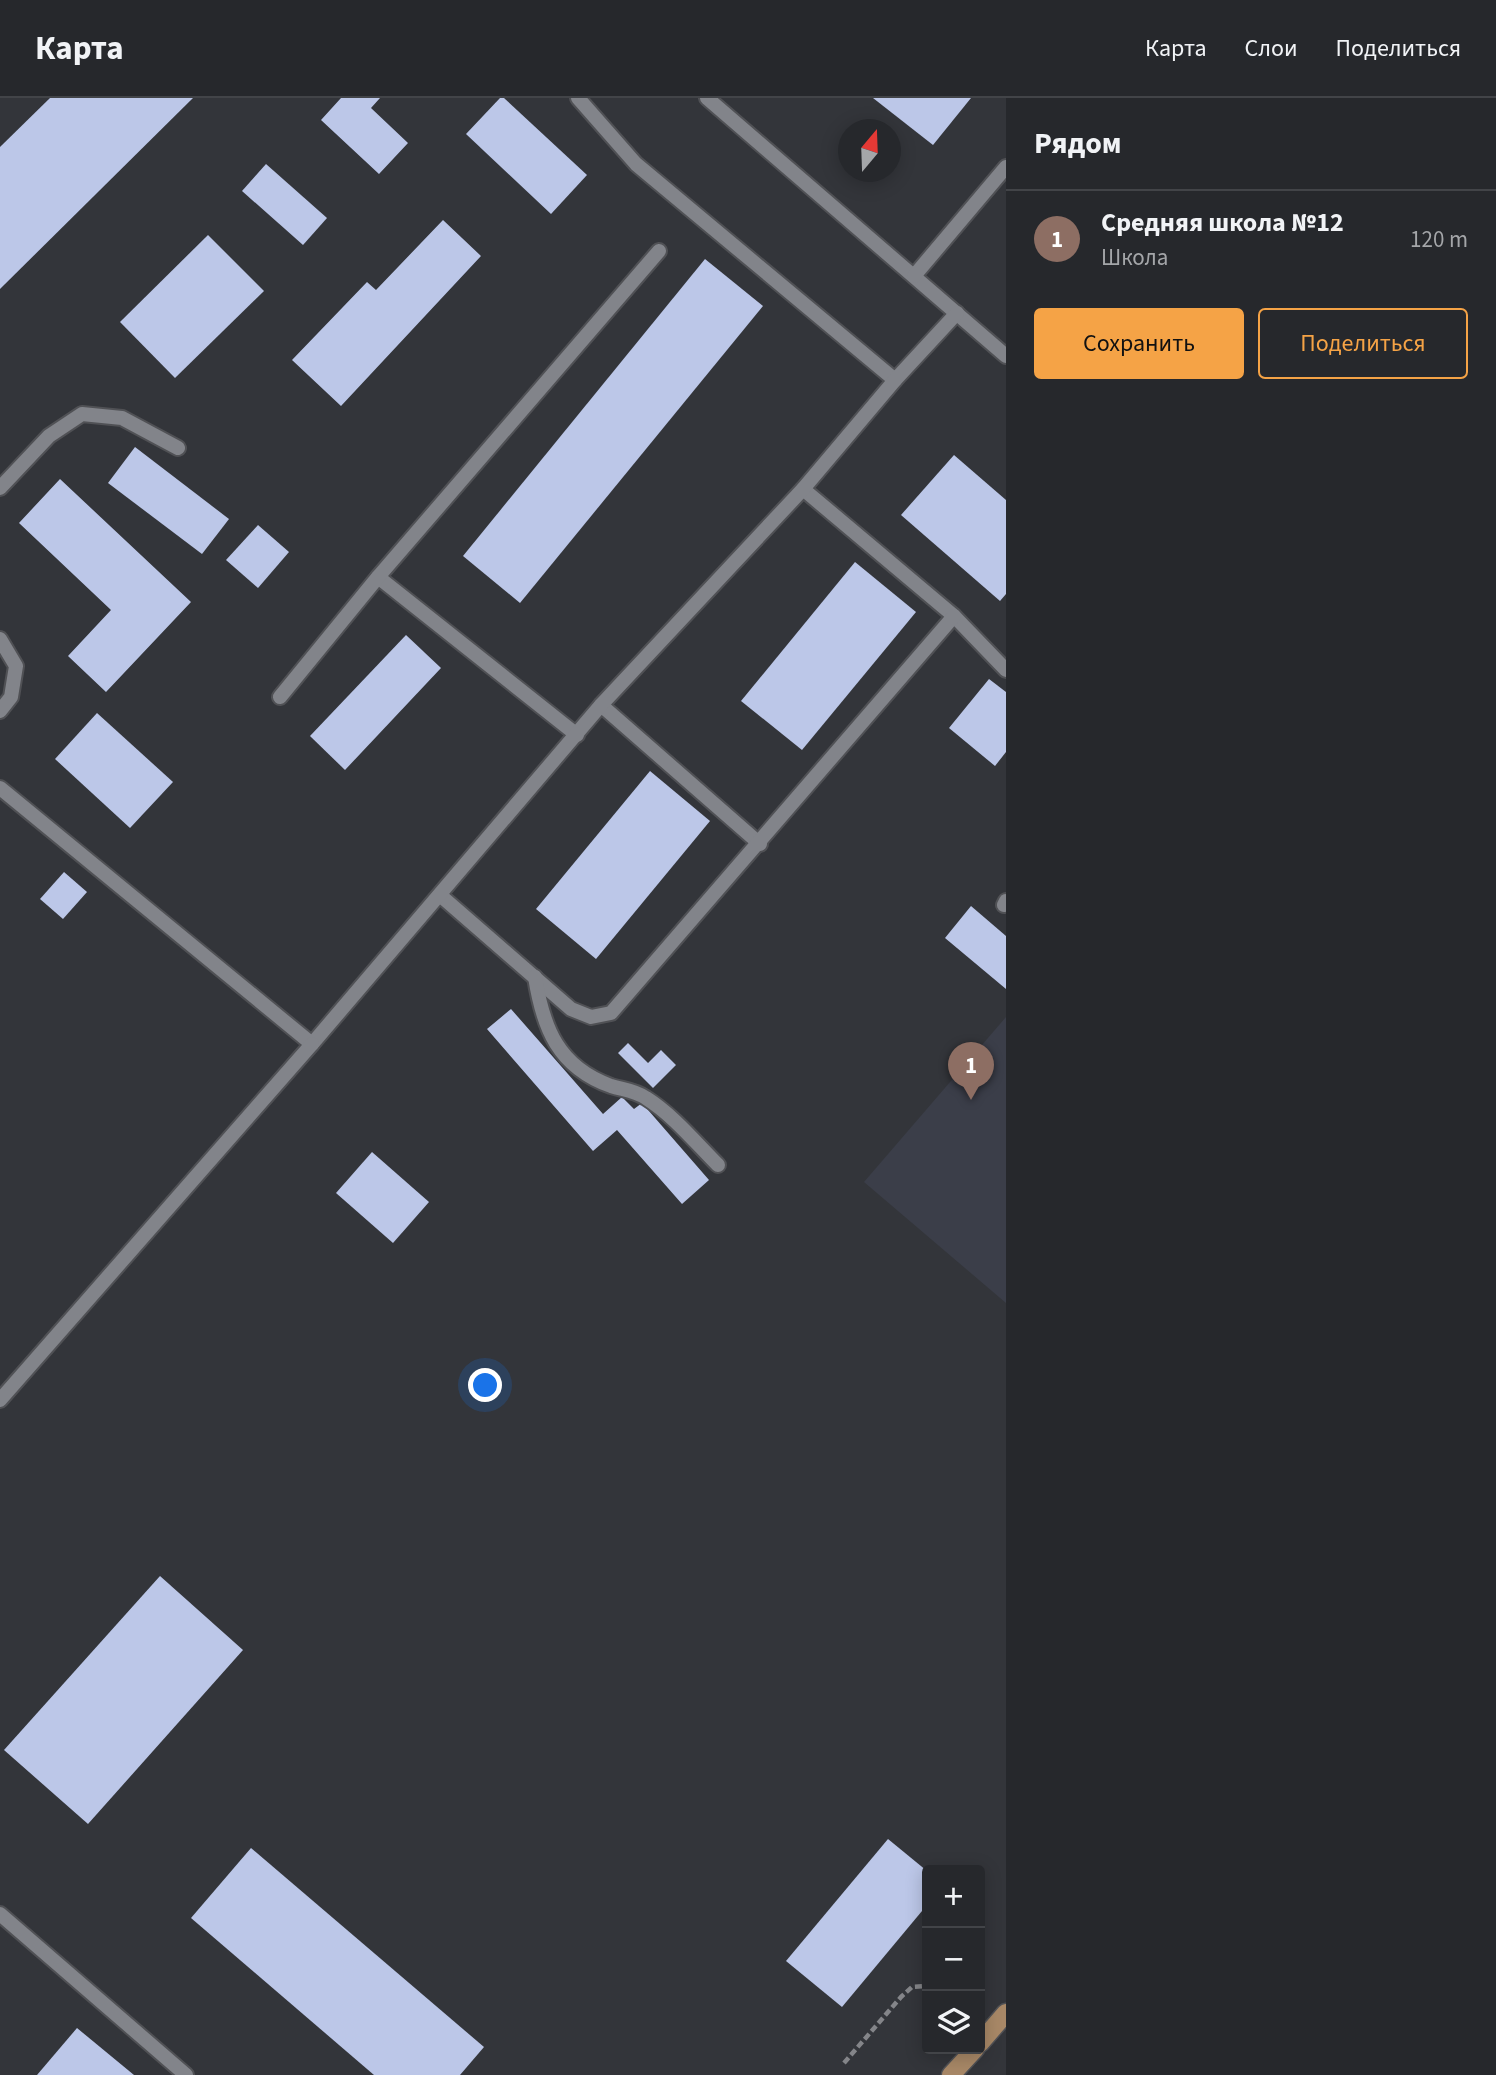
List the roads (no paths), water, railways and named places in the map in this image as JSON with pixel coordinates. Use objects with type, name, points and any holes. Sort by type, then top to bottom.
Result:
[{"type":"main road","points":[[985,2037],[1006,2013]]},
{"type":"main road","points":[[951,2075],[970,2054]]},
{"type":"street","points":[[578,98],[645,172],[895,380]]},
{"type":"street","points":[[707,98],[1006,356]]},
{"type":"street","points":[[914,276],[1006,167]]},
{"type":"street","points":[[281,697],[379,577],[659,251]]},
{"type":"street","points":[[0,1400],[441,896],[601,705],[803,489],[895,380],[957,313]]},
{"type":"street","points":[[0,488],[49,436],[82,414],[122,418],[178,448]]},
{"type":"street","points":[[803,489],[954,616],[1006,670]]},
{"type":"street","points":[[379,577],[577,736]]},
{"type":"street","points":[[441,896],[581,1014],[602,1017],[611,1013],[760,844],[954,616]]},
{"type":"street","points":[[0,639],[16,666],[11,697],[0,711]]},
{"type":"street","points":[[601,705],[760,844]]},
{"type":"street","points":[[0,788],[312,1044]]},
{"type":"street","points":[[535,977],[541,1017],[556,1046],[570,1061],[587,1074],[611,1086],[633,1090],[650,1100],[718,1165]]},
{"type":"street","points":[[0,1913],[186,2075]]},
{"type":"place","name":"Средняя школа №12","points":[[971,1100]]}]
